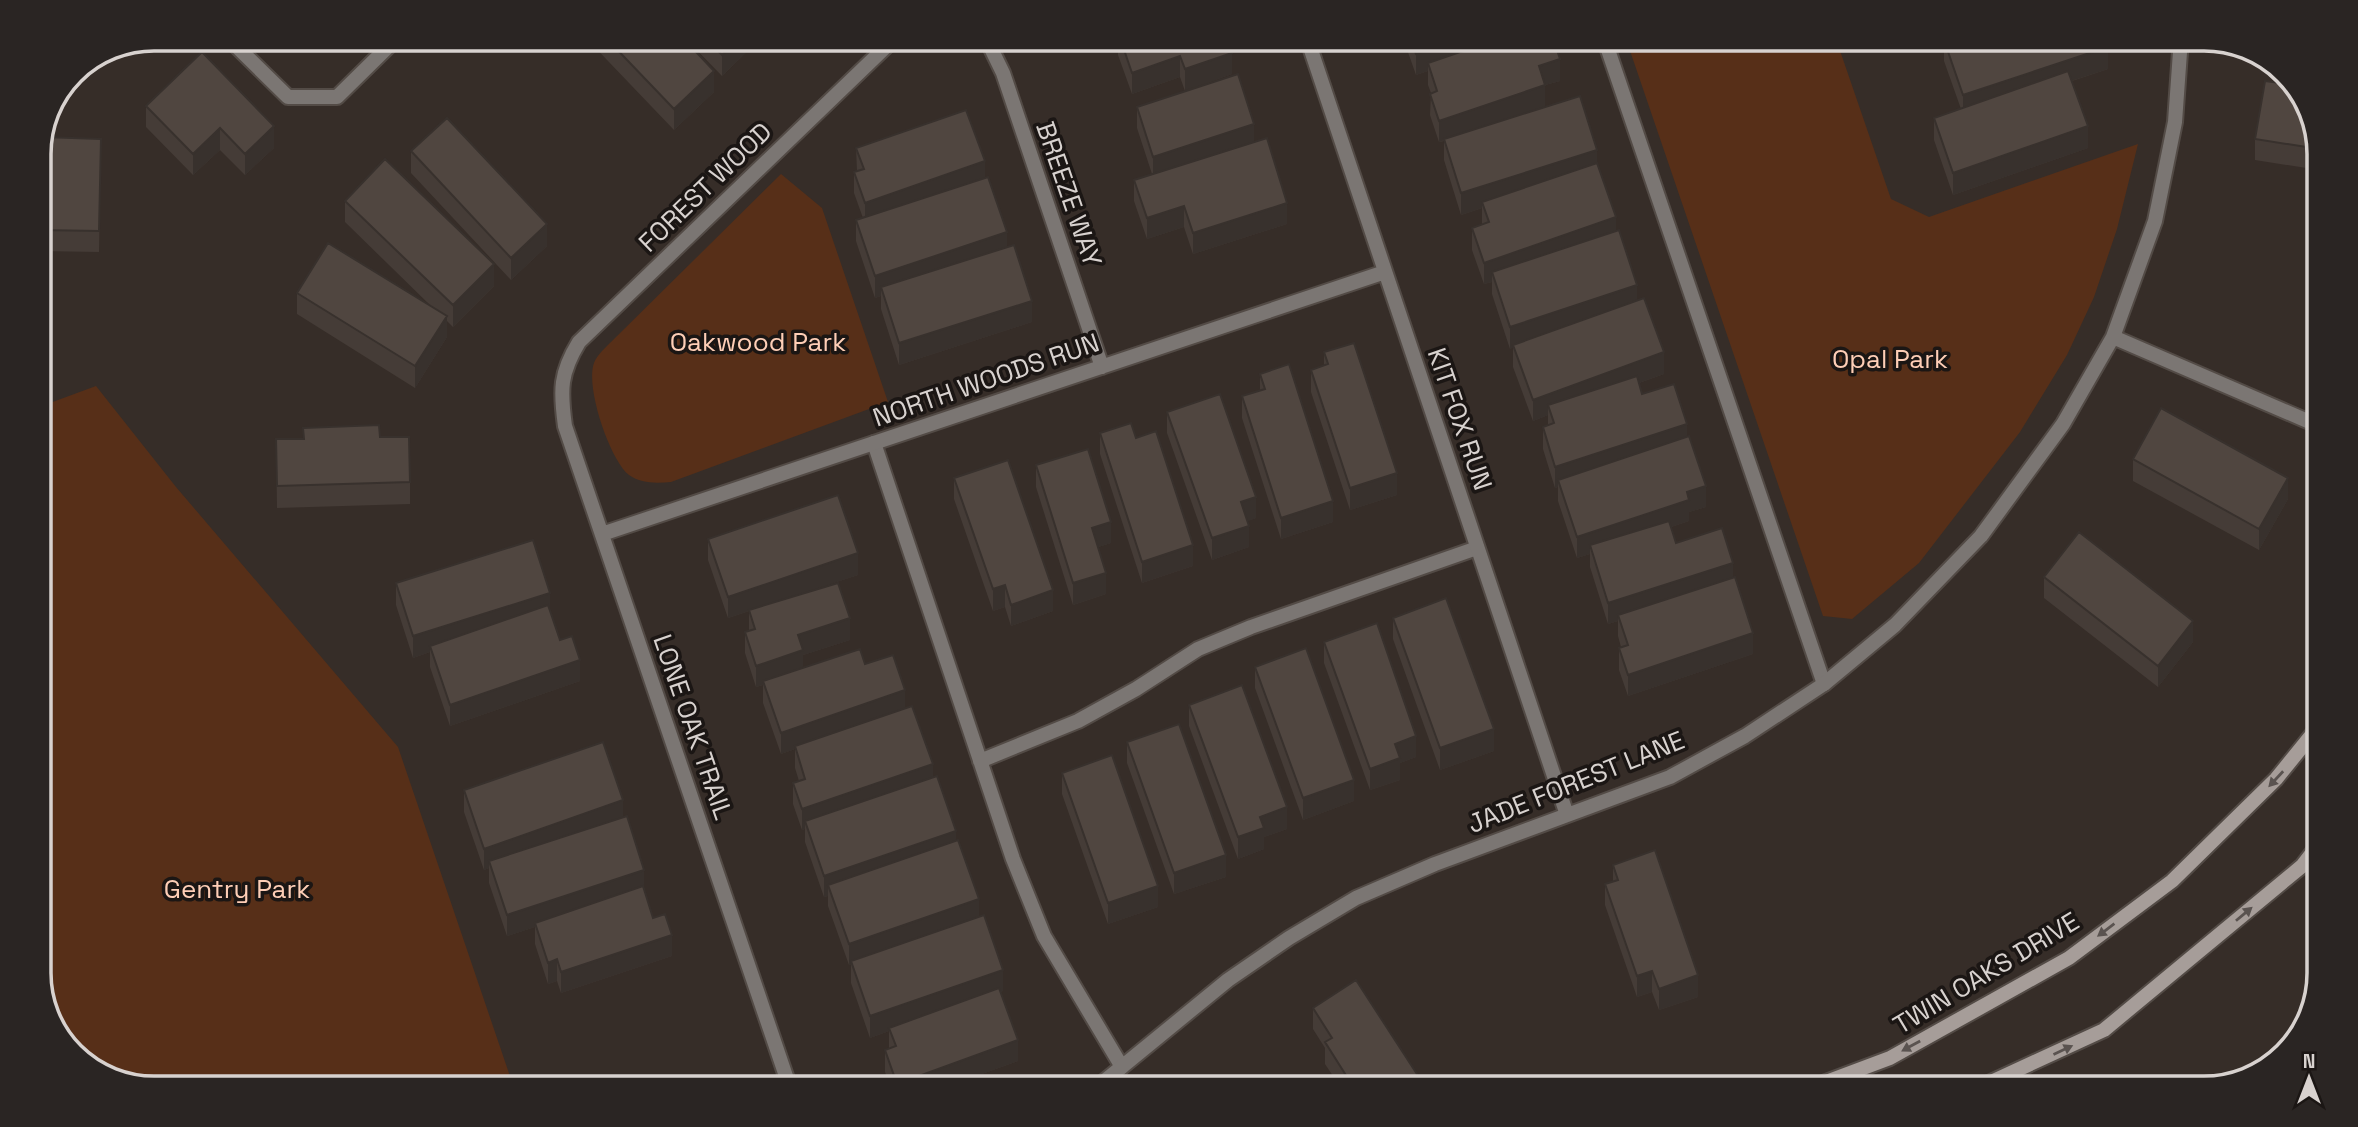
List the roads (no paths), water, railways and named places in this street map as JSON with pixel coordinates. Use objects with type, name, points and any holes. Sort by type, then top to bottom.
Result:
[{"type":"street","points":[[241,51],[288,97],[337,97],[384,51]]},
{"type":"street","name":"FOREST WOOD","points":[[561,380],[568,360],[579,342],[881,51]]},
{"type":"street","name":"BREEZE WAY","points":[[992,51],[1003,73],[1102,366]]},
{"type":"street","name":"KIT FOX RUN","points":[[1311,51],[1567,815]]},
{"type":"street","points":[[1608,51],[1824,684]]},
{"type":"street","name":"JADE FOREST LANE","points":[[1111,1076],[1228,980],[1289,938],[1356,898],[1435,864],[1670,777],[1745,736],[1824,684],[1895,625],[1981,536],[2063,424],[2113,337],[2155,221],[2175,122],[2179,51]]},
{"type":"street","name":"NORTH WOODS RUN","points":[[602,534],[1385,272]]},
{"type":"street","points":[[2113,337],[2307,421]]},
{"type":"street","name":"LONE OAK TRAIL","points":[[561,380],[565,426],[786,1076]]},
{"type":"street","points":[[874,443],[1013,859],[1044,936],[1122,1067]]},
{"type":"street","points":[[980,761],[1078,721],[1136,689],[1198,649],[1251,627],[1478,548]]},
{"type":"street","name":"TWIN OAKS DRIVE","points":[[1842,1076],[1889,1058],[2070,958],[2172,881],[2276,779],[2307,741]]},
{"type":"street","points":[[2004,1076],[2104,1030],[2307,860]]},
{"type":"park label","name":"Oakwood Park","points":[[758,342]]},
{"type":"park label","name":"Opal Park","points":[[1890,359]]},
{"type":"park label","name":"Gentry Park","points":[[237,889]]}]
